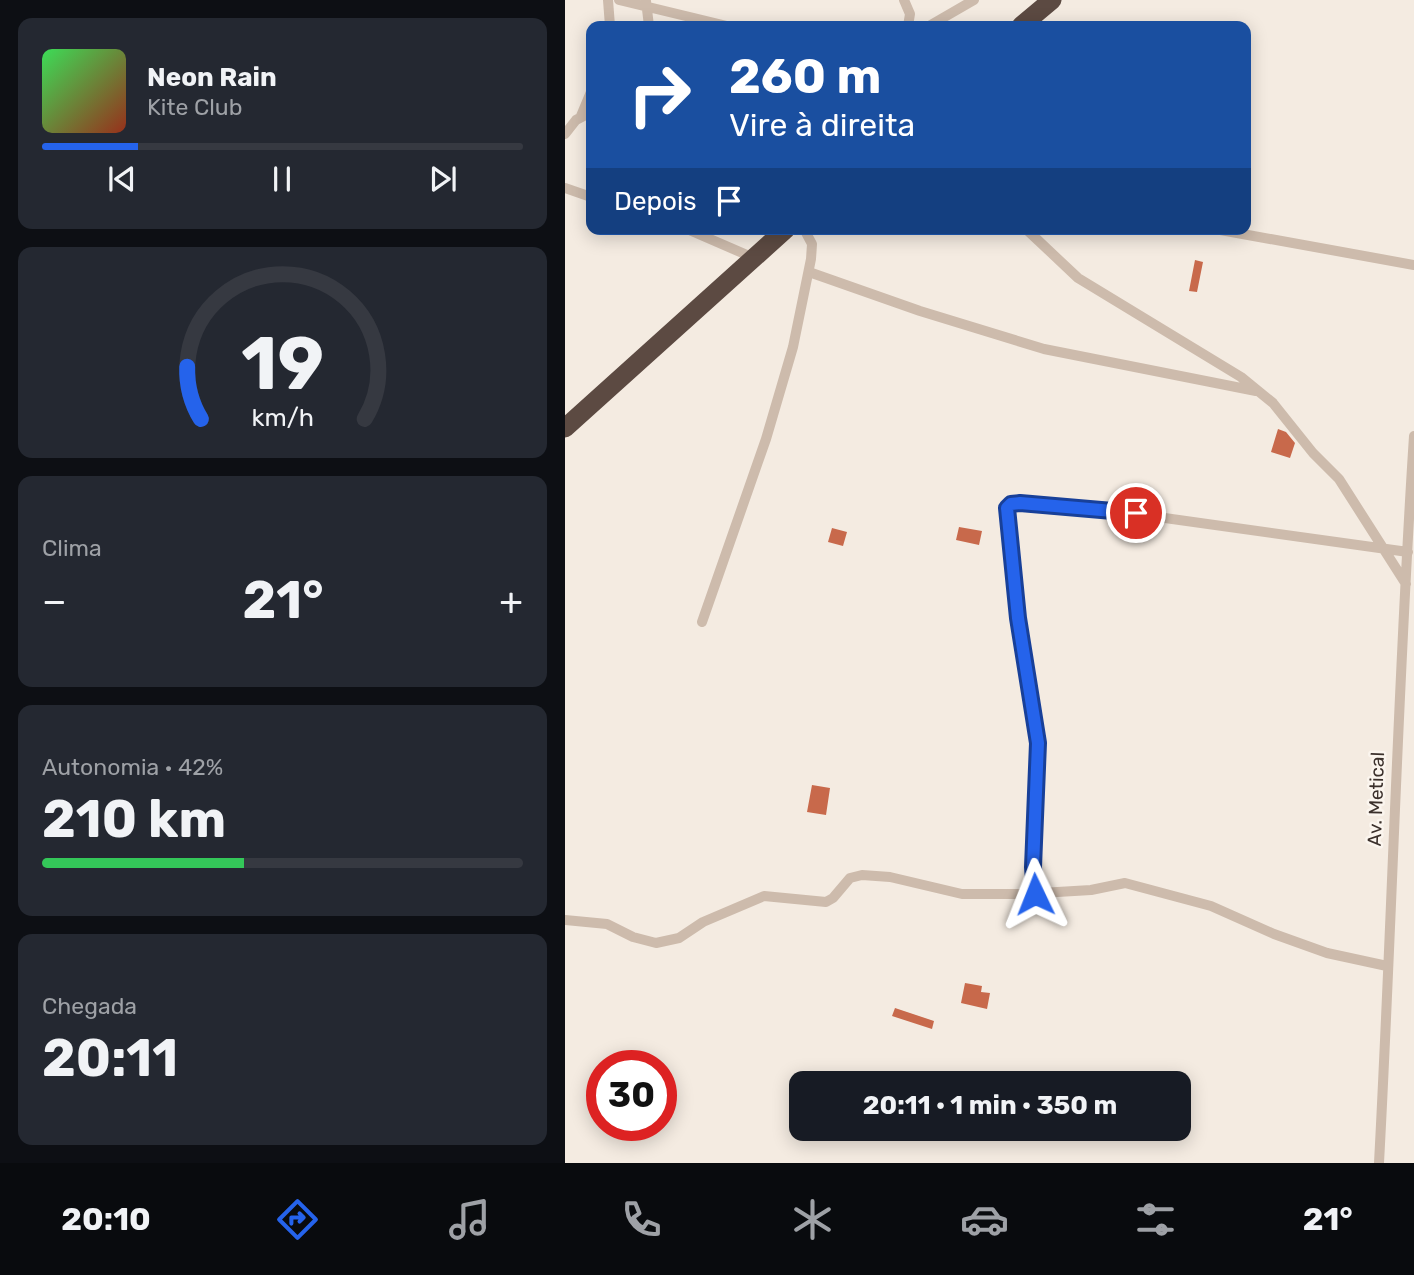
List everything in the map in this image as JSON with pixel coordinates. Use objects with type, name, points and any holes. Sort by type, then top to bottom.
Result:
[{"type":"highway","points":[[1027,21],[1052,0]]},
{"type":"highway","points":[[565,428],[779,235]]},
{"type":"street","points":[[608,0],[609,21]]},
{"type":"street","points":[[619,0],[647,4],[709,21]]},
{"type":"street","points":[[904,0],[910,14],[909,21]]},
{"type":"street","points":[[938,21],[974,0]]},
{"type":"street","points":[[565,134],[586,114]]},
{"type":"street","points":[[565,188],[586,195]]},
{"type":"street","points":[[701,235],[754,258]]},
{"type":"street","points":[[701,622],[766,439],[793,347],[809,272],[812,244],[807,235]]},
{"type":"street","points":[[1032,235],[1078,278],[1241,377],[1283,413],[1313,453],[1339,479],[1406,584]]},
{"type":"street","points":[[1248,235],[1414,265]]},
{"type":"street","points":[[809,272],[920,311],[1045,349],[1259,392]]},
{"type":"street","name":"Av. Metical","points":[[1379,1163],[1397,713],[1412,506],[1414,436]]},
{"type":"street","points":[[1035,894],[1033,867],[1038,743],[1009,546],[1006,513],[1011,504],[1115,511],[1408,552]]},
{"type":"street","points":[[565,920],[607,923],[633,937],[656,943],[679,939],[703,922],[764,896],[826,902],[833,898],[850,878],[862,876],[890,877],[953,893],[1035,894],[1091,890],[1125,883],[1211,906],[1274,934],[1327,953],[1387,966]]},
{"type":"building","points":[[1195,260],[1203,262],[1197,292],[1189,291]]},
{"type":"building","points":[[1278,429],[1286,432],[1295,443],[1290,458],[1271,452]]},
{"type":"building","points":[[959,527],[982,531],[979,545],[956,540]]},
{"type":"building","points":[[832,528],[847,532],[843,546],[828,542]]},
{"type":"building","points":[[812,785],[830,788],[826,815],[807,812]]},
{"type":"building","points":[[965,983],[982,986],[981,992],[990,993],[987,1009],[961,1003]]},
{"type":"building","points":[[895,1008],[934,1021],[932,1029],[892,1016]]},
{"type":"route","points":[[1035,894],[1033,867],[1038,743],[1018,618],[1007,508],[1011,504],[1020,503],[1136,513]]}]
